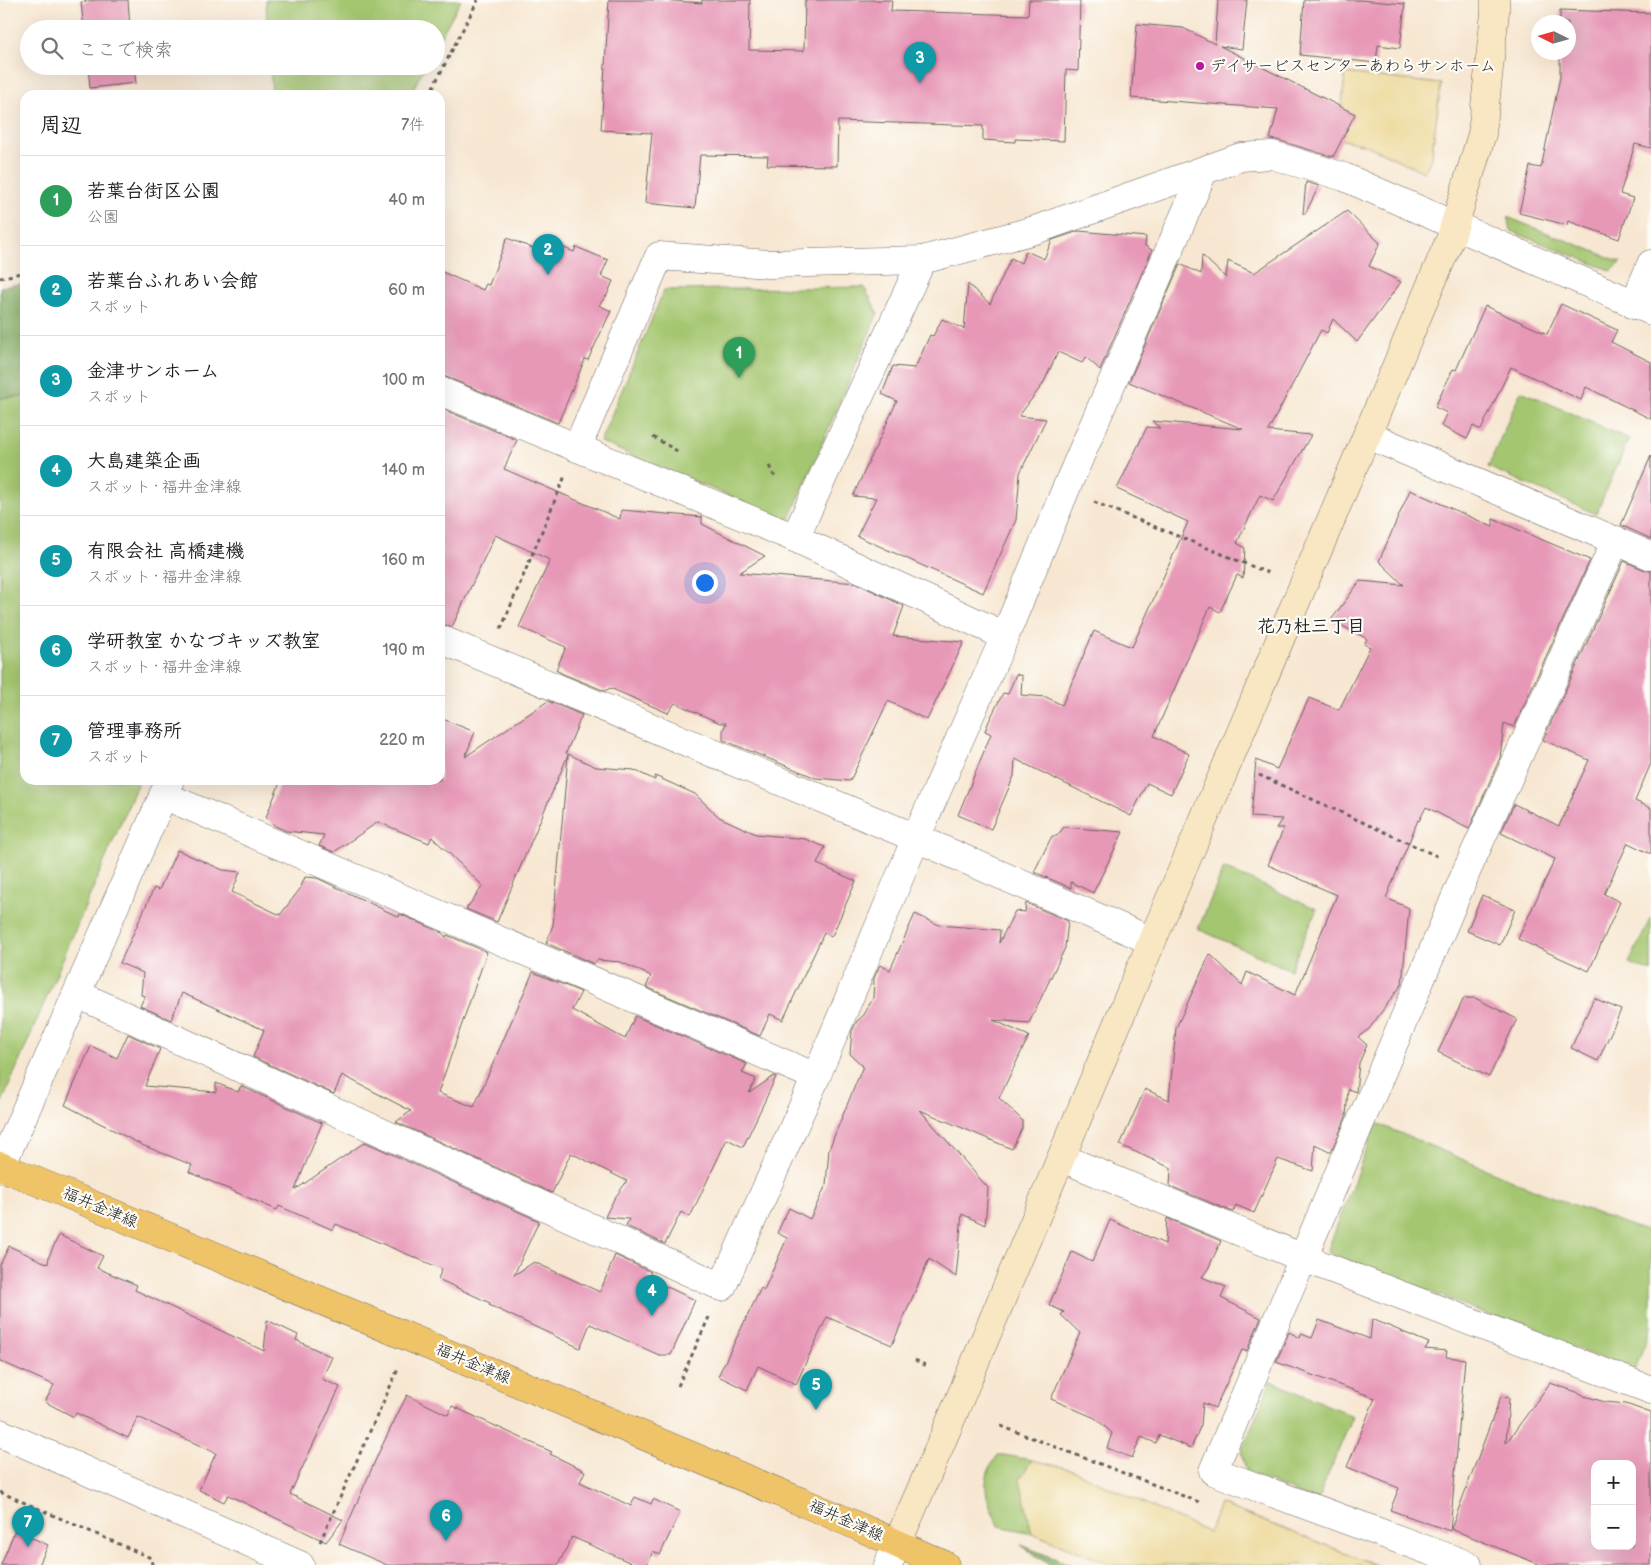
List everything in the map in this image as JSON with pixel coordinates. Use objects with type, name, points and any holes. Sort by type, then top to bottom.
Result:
[{"type":"main road","name":"福井金津線","points":[[0,1167],[810,1505],[892,1554],[945,1565]]},
{"type":"street","points":[[892,1554],[942,1441],[1456,225],[1482,134],[1495,0]]},
{"type":"street","points":[[577,448],[659,256],[768,264],[922,260],[1034,230],[1241,157],[1272,155],[1344,177],[1642,308],[1651,264]]},
{"type":"street","points":[[77,994],[722,1287],[816,1077],[916,838],[1005,636],[1065,491],[1204,170]]},
{"type":"street","points":[[795,538],[922,260]]},
{"type":"street","points":[[445,393],[795,538],[1005,636]]},
{"type":"street","points":[[1368,435],[1651,556]]},
{"type":"street","points":[[1468,1565],[1213,1471],[1467,870],[1616,540]]},
{"type":"street","points":[[445,641],[916,838],[1152,941]]},
{"type":"street","points":[[0,1167],[167,788],[816,1077]]},
{"type":"street","points":[[1062,1158],[1304,1258],[1651,1390]]},
{"type":"street","points":[[0,1433],[309,1556]]},
{"type":"path","points":[[445,64],[478,0]]},
{"type":"path","points":[[432,90],[439,75]]},
{"type":"path","points":[[0,278],[20,273]]},
{"type":"path","points":[[488,660],[577,448]]},
{"type":"path","points":[[769,466],[775,477]]},
{"type":"path","points":[[1065,491],[1271,574]]},
{"type":"path","points":[[1259,775],[1467,870]]},
{"type":"path","points":[[678,1386],[722,1287]]},
{"type":"path","points":[[309,1556],[412,1338]]},
{"type":"path","points":[[915,1360],[929,1367]]},
{"type":"path","points":[[1001,1426],[1199,1502],[1213,1471]]},
{"type":"path","points":[[0,1492],[151,1558],[152,1565]]},
{"type":"green space","points":[[266,0],[461,0],[445,29],[445,20],[267,20]]},
{"type":"green space","points":[[271,75],[420,75],[413,90],[272,90]]},
{"type":"green space","points":[[1507,217],[1621,262],[1612,271],[1511,231]]},
{"type":"green space","points":[[20,284],[20,396],[0,398],[0,287]]},
{"type":"green space","points":[[864,287],[878,313],[789,521],[600,442],[664,290]]},
{"type":"green space","points":[[1521,391],[1629,439],[1596,514],[1488,467]]},
{"type":"green space","points":[[20,396],[20,785],[137,785],[0,1107],[0,398]]},
{"type":"green space","points":[[1224,868],[1317,909],[1290,970],[1198,929]]},
{"type":"green space","points":[[1651,918],[1651,972],[1629,963]]},
{"type":"green space","points":[[1376,1123],[1557,1199],[1651,1233],[1651,1328],[1634,1371],[1327,1252]]},
{"type":"green space","points":[[1271,1381],[1353,1416],[1317,1501],[1247,1473],[1241,1452]]},
{"type":"green space","points":[[998,1455],[1032,1460],[1020,1479],[1032,1533],[999,1526],[994,1517],[988,1499],[986,1482],[992,1464]]},
{"type":"green space","points":[[1021,1545],[1072,1565],[1049,1565]]},
{"type":"sand","points":[[1345,73],[1441,84],[1431,159],[1424,172],[1366,145],[1339,139]]},
{"type":"sand","points":[[1032,1460],[1070,1469],[1209,1533],[1220,1504],[1377,1565],[1112,1565],[1032,1533],[1020,1479]]},
{"type":"building","points":[[128,0],[129,20],[83,20],[81,2]]},
{"type":"building","points":[[609,0],[661,0],[702,3],[702,0],[750,0],[749,50],[804,51],[805,0],[892,0],[891,11],[1028,15],[1029,0],[1080,0],[1078,71],[1066,70],[1064,141],[1015,139],[1015,142],[983,140],[983,126],[838,121],[837,166],[767,165],[768,156],[700,155],[695,208],[645,203],[652,133],[601,130]]},
{"type":"building","name":"デイサービスセンターあわらサンホーム","points":[[1218,0],[1247,0],[1242,49],[1220,46],[1355,114],[1333,157],[1270,139],[1278,109],[1131,98],[1137,24],[1183,28],[1215,44]]},
{"type":"building","points":[[1304,0],[1360,0],[1405,4],[1400,48],[1378,45],[1376,63],[1300,55]]},
{"type":"building","points":[[1560,10],[1651,13],[1651,148],[1635,144],[1620,194],[1633,198],[1619,239],[1568,221],[1567,225],[1519,213],[1530,166],[1541,168],[1560,77],[1560,60],[1576,60],[1576,15],[1560,15]]},
{"type":"building","points":[[89,75],[135,75],[136,83],[90,88]]},
{"type":"building","points":[[1306,182],[1319,186],[1305,214],[1303,214]]},
{"type":"building","points":[[1347,211],[1380,243],[1369,266],[1401,282],[1357,342],[1333,319],[1327,333],[1321,330],[1268,431],[1311,435],[1273,501],[1260,495],[1237,543],[1245,548],[1243,578],[1237,575],[1220,612],[1210,607],[1154,736],[1189,754],[1171,794],[1147,783],[1131,816],[1015,759],[1014,776],[991,829],[958,815],[991,734],[985,731],[989,721],[1003,693],[1008,694],[1016,674],[1022,676],[1021,695],[1046,697],[1062,705],[1094,631],[1131,647],[1133,645],[1188,522],[1117,489],[1147,427],[1160,428],[1152,421],[1243,429],[1129,382],[1180,264],[1201,274],[1202,255],[1226,278],[1228,261],[1254,273]]},
{"type":"building","points":[[1079,231],[1146,237],[1145,246],[1152,250],[1100,370],[1086,357],[1082,363],[1058,352],[1043,384],[1019,416],[1046,419],[1020,473],[1016,520],[983,593],[857,536],[876,498],[853,496],[897,401],[882,394],[893,366],[915,368],[930,335],[933,336],[942,319],[964,329],[968,284],[990,304],[1011,258],[1021,263],[1026,251],[1044,259],[1052,240]]},
{"type":"building","points":[[507,238],[545,253],[549,242],[574,252],[576,247],[608,260],[601,276],[613,281],[607,295],[599,305],[611,311],[588,360],[585,359],[558,423],[445,377],[445,273],[483,290],[486,284],[489,285]]},
{"type":"building","points":[[1561,304],[1617,330],[1611,342],[1651,362],[1651,419],[1586,387],[1581,400],[1511,367],[1481,430],[1473,426],[1467,439],[1441,426],[1447,413],[1435,407],[1453,369],[1456,370],[1485,306],[1547,334]]},
{"type":"building","points":[[445,410],[517,440],[504,469],[620,519],[621,510],[702,517],[702,524],[765,556],[739,573],[856,583],[904,606],[893,636],[964,642],[927,720],[888,701],[850,781],[816,778],[723,740],[723,730],[726,723],[720,723],[675,703],[668,713],[610,688],[605,691],[556,670],[566,647],[519,627],[550,560],[495,535],[452,627],[445,625]]},
{"type":"building","points":[[1651,456],[1651,539],[1621,525]]},
{"type":"building","points":[[1410,490],[1493,527],[1493,519],[1590,560],[1514,727],[1504,723],[1500,758],[1469,829],[1426,807],[1418,820],[1386,898],[1409,908],[1402,984],[1369,1029],[1358,1037],[1367,1045],[1359,1063],[1356,1092],[1348,1089],[1346,1117],[1331,1152],[1315,1144],[1313,1171],[1278,1159],[1254,1213],[1236,1205],[1233,1212],[1170,1186],[1171,1168],[1120,1145],[1145,1089],[1169,1100],[1176,1028],[1210,954],[1242,985],[1247,972],[1295,995],[1337,895],[1268,865],[1284,828],[1276,828],[1282,819],[1251,817],[1256,760],[1277,769],[1309,698],[1339,710],[1370,647],[1364,644],[1367,639],[1331,620],[1360,581],[1404,585],[1379,561]]},
{"type":"building","points":[[1624,561],[1651,571],[1651,763],[1635,801],[1651,808],[1651,854],[1628,843],[1604,894],[1620,902],[1589,971],[1518,939],[1555,859],[1501,833],[1514,804],[1559,826],[1589,760],[1543,740]]},
{"type":"building","points":[[548,701],[582,715],[566,753],[596,767],[634,770],[655,780],[655,776],[695,794],[719,817],[756,834],[805,839],[825,847],[817,864],[856,881],[832,936],[824,933],[783,1020],[770,1014],[760,1036],[646,987],[651,976],[621,962],[597,960],[594,964],[546,943],[553,925],[568,755],[497,922],[466,909],[483,886],[432,837],[429,843],[378,822],[334,852],[319,846],[324,835],[286,831],[275,826],[266,817],[279,785],[445,785],[445,720],[475,732],[465,757]]},
{"type":"building","points":[[1064,827],[1123,832],[1093,893],[1071,882],[1071,888],[1034,872],[1052,836],[1057,836]]},
{"type":"building","points":[[177,850],[223,870],[240,872],[232,892],[280,915],[300,889],[305,877],[317,878],[399,917],[400,914],[441,932],[446,937],[447,935],[487,952],[438,1093],[474,1107],[533,972],[581,992],[572,1010],[625,1039],[635,1016],[747,1064],[742,1073],[756,1079],[749,1093],[774,1076],[776,1077],[743,1147],[727,1139],[690,1217],[681,1212],[665,1244],[626,1226],[629,1219],[605,1217],[614,1199],[627,1181],[571,1153],[552,1193],[396,1122],[411,1111],[342,1075],[334,1094],[253,1057],[264,1030],[182,993],[171,1020],[140,1006],[145,996],[141,995],[143,973],[120,963],[154,888],[159,890]]},
{"type":"building","points":[[1482,895],[1515,910],[1500,945],[1467,931]]},
{"type":"building","points":[[1026,903],[1068,921],[1065,948],[1029,1023],[993,1020],[1029,1036],[999,1098],[1022,1120],[1022,1128],[1012,1149],[920,1110],[988,1188],[985,1225],[962,1214],[956,1277],[929,1259],[892,1345],[827,1317],[796,1384],[758,1366],[747,1390],[718,1376],[761,1288],[764,1290],[787,1238],[777,1233],[789,1208],[810,1219],[826,1185],[829,1149],[863,1066],[850,1054],[852,1031],[857,1021],[864,1015],[873,998],[874,978],[880,965],[890,970],[915,914],[939,925],[1000,930],[999,943],[1015,911],[1025,912]]},
{"type":"building","points":[[1464,998],[1475,998],[1517,1019],[1489,1077],[1438,1052]]},
{"type":"building","points":[[1594,998],[1621,1010],[1598,1061],[1571,1048]]},
{"type":"building","points":[[128,1034],[160,1049],[145,1086],[216,1092],[216,1083],[238,1092],[241,1086],[322,1123],[295,1190],[365,1142],[539,1221],[514,1275],[534,1262],[600,1292],[615,1255],[651,1272],[648,1278],[695,1300],[671,1355],[659,1355],[590,1324],[580,1348],[438,1279],[442,1269],[336,1224],[333,1230],[279,1206],[277,1210],[189,1172],[192,1165],[142,1145],[65,1105],[91,1046],[117,1058]]},
{"type":"building","points":[[1167,1218],[1221,1241],[1208,1269],[1202,1277],[1226,1287],[1221,1298],[1261,1318],[1247,1351],[1242,1350],[1215,1408],[1203,1403],[1201,1425],[1191,1448],[1159,1435],[1156,1443],[1141,1437],[1132,1458],[1107,1448],[1112,1433],[1095,1418],[1051,1399],[1080,1333],[1061,1315],[1064,1312],[1049,1305],[1072,1252],[1092,1262],[1110,1220],[1165,1244]]},
{"type":"building","points":[[59,1235],[103,1256],[97,1268],[137,1285],[135,1290],[264,1351],[267,1320],[298,1335],[296,1340],[332,1357],[322,1379],[340,1387],[290,1494],[343,1520],[326,1542],[228,1495],[224,1502],[199,1490],[216,1453],[138,1417],[128,1438],[76,1413],[74,1417],[45,1402],[54,1385],[0,1361],[0,1265],[9,1246],[48,1264],[49,1256]]},
{"type":"building","points":[[1372,1319],[1429,1343],[1425,1349],[1447,1351],[1446,1357],[1465,1359],[1450,1531],[1390,1510],[1399,1488],[1347,1467],[1375,1398],[1276,1362],[1289,1332],[1300,1338],[1301,1334],[1312,1338],[1319,1320],[1370,1339]]},
{"type":"building","points":[[1550,1383],[1581,1395],[1605,1402],[1626,1404],[1651,1413],[1651,1565],[1541,1565],[1451,1529],[1501,1396],[1509,1398],[1506,1443]]},
{"type":"building","points":[[407,1395],[448,1415],[452,1406],[552,1452],[550,1454],[585,1471],[580,1482],[631,1506],[635,1497],[651,1504],[653,1499],[680,1512],[660,1555],[653,1551],[647,1565],[636,1565],[572,1537],[558,1565],[387,1565],[339,1544],[379,1452]]},
{"type":"building","points":[[15,1530],[48,1545],[39,1565],[1,1565]]},
{"type":"place","name":"デイサービスセンターあわらサンホーム","points":[[1200,66]]},
{"type":"place","name":"金津サンホーム","points":[[920,83]]},
{"type":"place","name":"若葉台ふれあい会館","points":[[548,275]]},
{"type":"place","name":"若葉台街区公園","points":[[739,378]]},
{"type":"place","name":"大島建築企画","points":[[652,1316]]},
{"type":"place","name":"有限会社 高橋建機","points":[[816,1410]]},
{"type":"place","name":"学研教室 かなづキッズ教室","points":[[446,1541]]},
{"type":"place","name":"管理事務所","points":[[28,1547]]},
{"type":"district","name":"花乃杜三丁目","points":[[1311,626]]}]
